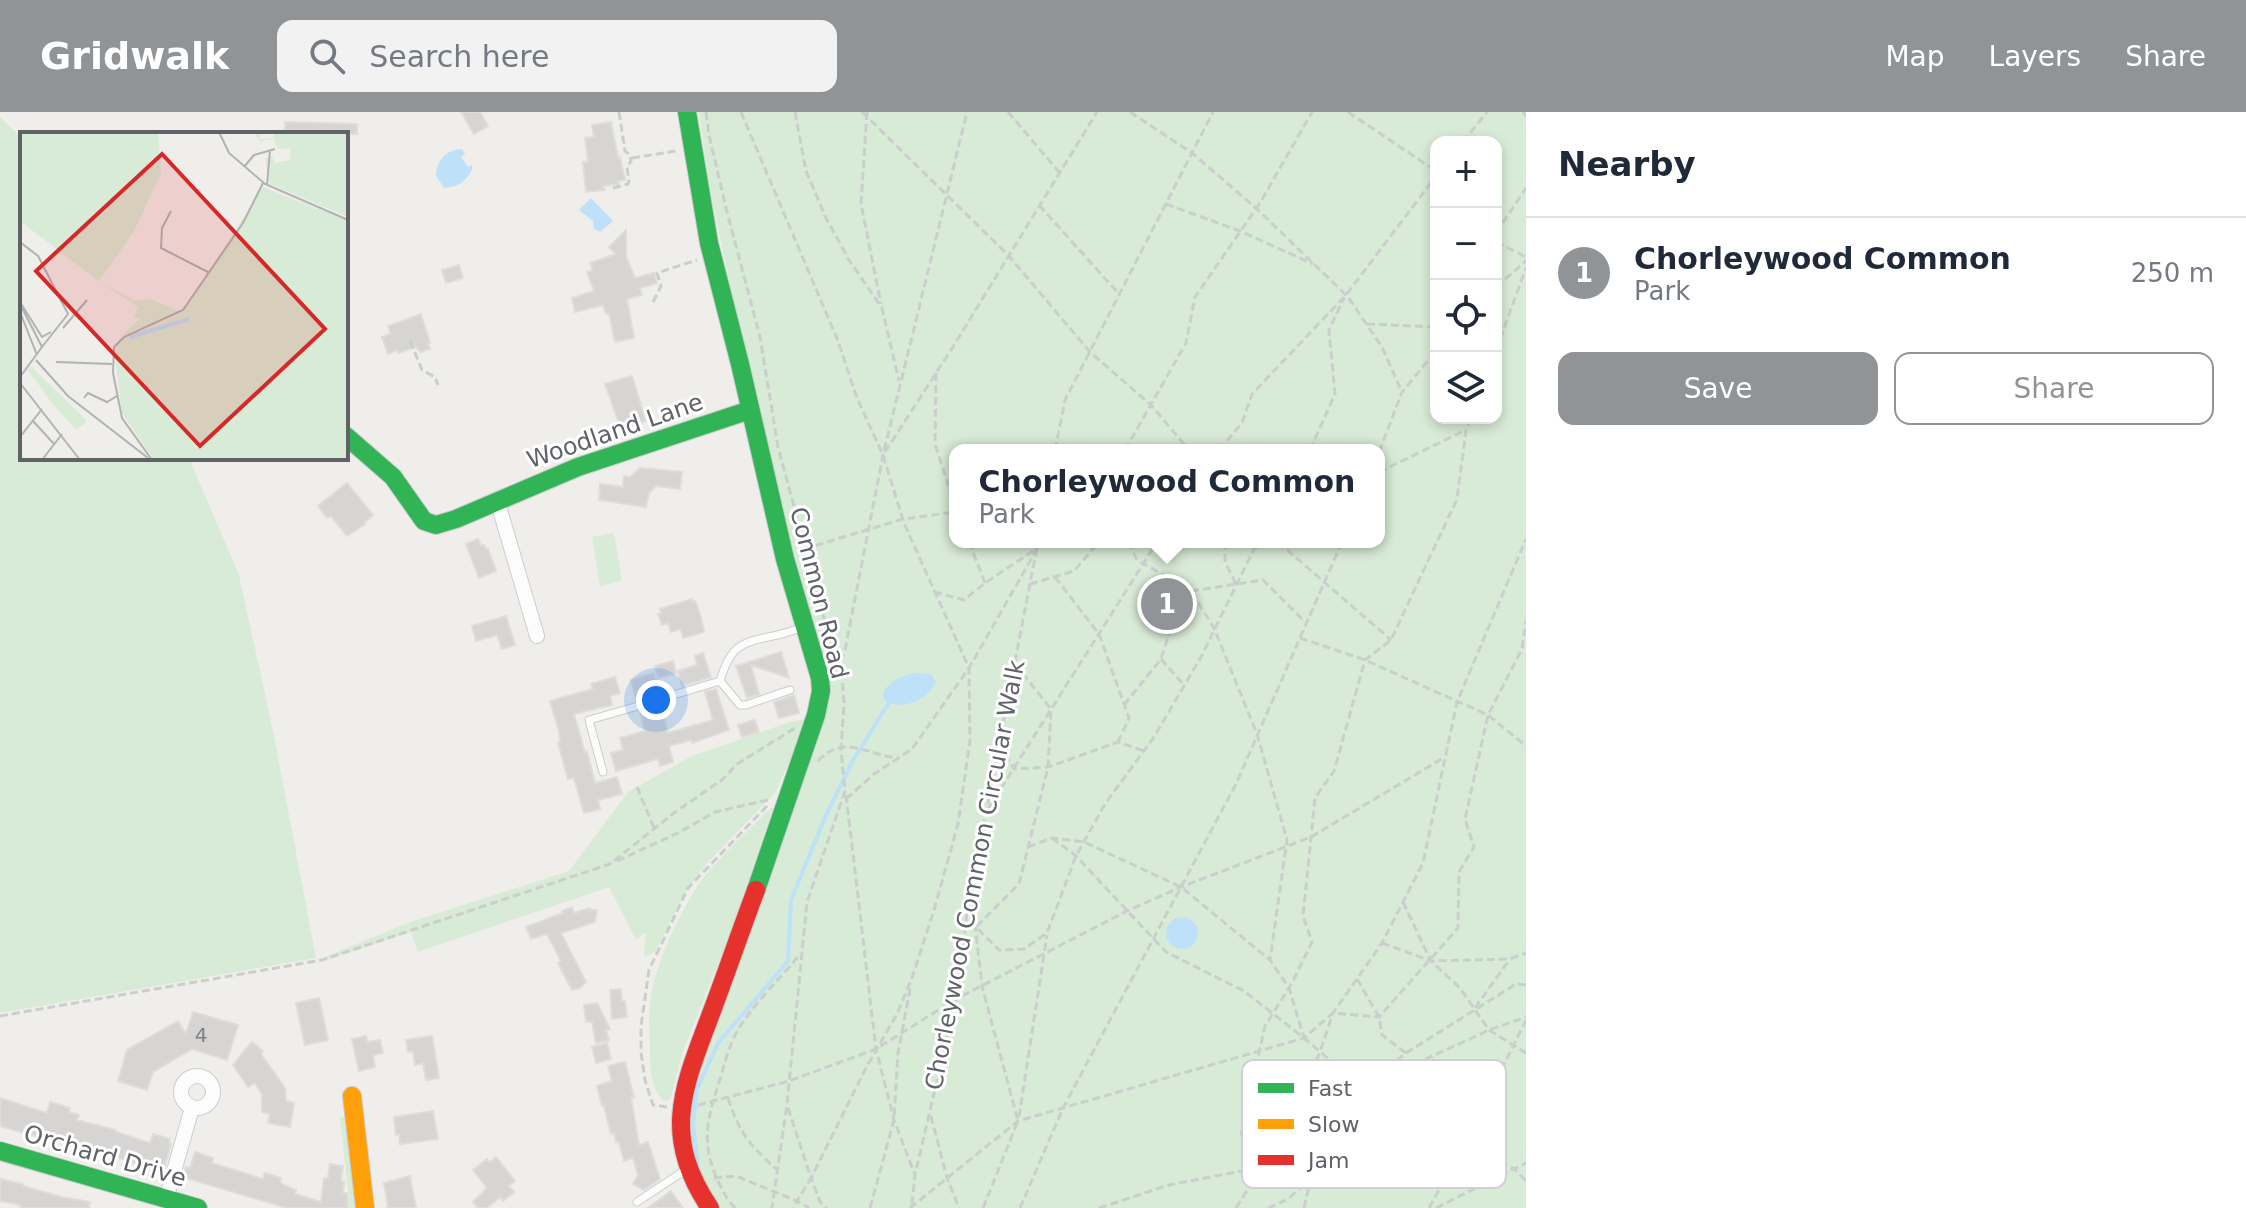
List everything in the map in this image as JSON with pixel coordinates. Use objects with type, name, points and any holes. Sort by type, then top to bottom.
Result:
[{"type":"street","name":"Common Road","points":[[687,112],[713,256],[785,559],[820,678],[821,691],[816,715],[759,882],[692,1061],[682,1109],[681,1137],[689,1173],[710,1208]]},
{"type":"street","name":"Woodland Lane","points":[[348,438],[393,477],[424,521],[436,525],[578,467],[750,410]]},
{"type":"street","points":[[497,500],[537,636]]},
{"type":"street","points":[[352,1096],[365,1208]]},
{"type":"street","points":[[166,1199],[192,1108]]},
{"type":"street","name":"Orchard Drive","points":[[0,1151],[198,1208]]},
{"type":"lane","points":[[720,681],[730,654],[739,646],[751,639],[806,627]]},
{"type":"lane","points":[[720,681],[740,705],[790,690]]},
{"type":"lane","points":[[660,699],[720,681]]},
{"type":"lane","points":[[603,772],[589,720],[638,706]]},
{"type":"lane","points":[[637,1202],[689,1173]]},
{"type":"path","points":[[619,112],[625,151],[631,158]]},
{"type":"path","points":[[706,112],[726,208],[760,337],[778,447],[842,673],[841,766],[876,1049],[894,1120],[915,1175]]},
{"type":"path","points":[[741,112],[838,341],[857,398],[883,455],[903,519],[969,668],[970,741],[958,824],[913,975],[897,1014],[793,1208]]},
{"type":"path","points":[[795,112],[806,171],[826,218],[849,260],[882,308]]},
{"type":"path","points":[[821,691],[828,685],[845,650],[883,455],[967,112]]},
{"type":"path","points":[[1008,112],[1059,172]]},
{"type":"path","points":[[883,455],[1097,112]]},
{"type":"path","points":[[1130,112],[1192,153],[1256,208],[1346,295],[1382,347],[1402,392]]},
{"type":"path","points":[[1056,444],[1065,400],[1213,112]]},
{"type":"path","points":[[1128,444],[1186,343],[1195,297],[1256,208],[1312,112]]},
{"type":"path","points":[[1348,112],[1430,170]]},
{"type":"path","points":[[1468,136],[1487,112]]},
{"type":"path","points":[[865,113],[861,204],[900,384]]},
{"type":"path","points":[[865,113],[1008,255],[1090,352],[1151,405],[1184,444]]},
{"type":"path","points":[[631,158],[692,149]]},
{"type":"path","points":[[613,188],[628,184],[627,167],[631,158]]},
{"type":"path","points":[[1224,444],[1242,423],[1252,394],[1346,295],[1430,182]]},
{"type":"path","points":[[1502,224],[1526,188]]},
{"type":"path","points":[[1039,204],[1119,294]]},
{"type":"path","points":[[1166,204],[1240,231],[1316,266]]},
{"type":"path","points":[[1502,245],[1526,259],[1502,281]]},
{"type":"path","points":[[653,302],[661,286],[657,273],[713,256]]},
{"type":"path","points":[[1502,334],[1526,268]]},
{"type":"path","points":[[1313,444],[1335,394],[1329,330],[1346,295]]},
{"type":"path","points":[[1367,324],[1430,327]]},
{"type":"path","points":[[410,341],[422,370],[435,377],[438,385]]},
{"type":"path","points":[[1382,444],[1402,392],[1435,352]]},
{"type":"path","points":[[936,373],[935,444],[949,487]]},
{"type":"path","points":[[1258,1060],[1265,1026],[1312,942],[1303,916],[1315,798],[1334,771],[1365,660],[1391,640],[1457,499],[1468,424]]},
{"type":"path","points":[[1385,469],[1466,430]]},
{"type":"path","points":[[785,559],[805,548],[903,519],[949,513]]},
{"type":"path","points":[[911,1208],[1018,1121],[1304,1038],[1333,1013],[1382,943],[1423,863],[1457,702],[1526,539]]},
{"type":"path","points":[[971,548],[985,583]]},
{"type":"path","points":[[1030,584],[1074,571],[1094,548]]},
{"type":"path","points":[[1131,548],[1137,560],[1191,591],[1214,628],[1257,734],[1287,840],[1270,960]]},
{"type":"path","points":[[986,812],[1153,548]]},
{"type":"path","points":[[1225,548],[1225,562],[1236,584]]},
{"type":"path","points":[[983,1208],[1018,1121],[1047,933],[1076,856],[1105,804],[1154,737],[1256,548]]},
{"type":"path","points":[[1285,548],[1391,640]]},
{"type":"path","points":[[1020,1208],[1063,1108],[1236,784],[1339,548]]},
{"type":"path","points":[[934,592],[964,600],[1037,549]]},
{"type":"path","points":[[846,799],[874,774],[912,749],[969,668],[1037,549]]},
{"type":"path","name":"Chorleywood Common Circular Walk","points":[[911,1208],[915,1175],[956,999],[971,881],[1037,549]]},
{"type":"path","points":[[1055,577],[1099,634],[1129,718],[1118,742]]},
{"type":"path","points":[[1191,591],[1263,580],[1306,622]]},
{"type":"path","points":[[1124,705],[1161,659],[1184,587]]},
{"type":"path","points":[[1379,1017],[1458,928],[1459,872],[1474,847],[1465,819],[1488,715],[1522,649],[1526,621]]},
{"type":"path","points":[[1300,637],[1365,660],[1488,715],[1526,746]]},
{"type":"path","points":[[1161,659],[1184,685]]},
{"type":"path","points":[[976,927],[1019,884],[1048,767],[1051,709],[1015,664]]},
{"type":"path","points":[[610,864],[723,779],[737,764],[816,715]]},
{"type":"path","points":[[1014,769],[1048,767],[1118,742],[1144,751]]},
{"type":"path","points":[[999,744],[1014,769]]},
{"type":"path","points":[[816,762],[841,746],[898,758]]},
{"type":"path","points":[[0,1016],[322,960],[610,864],[715,812],[775,799],[688,888],[649,970],[641,1026],[645,1080],[653,1105],[682,1109],[789,1081],[876,1049],[956,999],[1127,911],[1311,837],[1445,757]]},
{"type":"path","points":[[637,787],[654,829]]},
{"type":"path","points":[[772,1208],[787,1104],[807,902],[845,791]]},
{"type":"path","points":[[1028,847],[1052,838],[1084,842],[1181,887],[1270,960],[1289,988],[1304,1038]]},
{"type":"path","points":[[1052,838],[1076,856],[1166,952],[1244,991],[1330,1060]]},
{"type":"path","points":[[971,881],[982,986],[1018,1121]]},
{"type":"path","points":[[1403,902],[1431,961],[1460,988],[1489,1030],[1526,1053]]},
{"type":"path","points":[[976,927],[999,950],[1024,949],[1047,933]]},
{"type":"path","points":[[1382,943],[1431,961],[1510,959],[1526,953]]},
{"type":"path","points":[[735,1208],[708,1157],[706,1132],[713,1100],[732,1041],[741,1025],[761,997],[801,954]]},
{"type":"path","points":[[1475,1009],[1510,959]]},
{"type":"path","points":[[870,1208],[894,1120],[898,1053],[913,975]]},
{"type":"path","points":[[1357,979],[1379,1017],[1382,1035],[1406,1053]]},
{"type":"path","points":[[1397,1060],[1516,984],[1526,985]]},
{"type":"path","points":[[1333,1013],[1379,1017]]},
{"type":"path","points":[[1316,1060],[1333,1013]]},
{"type":"path","points":[[1424,1060],[1489,1030],[1526,1019]]},
{"type":"path","points":[[1506,1061],[1526,1019]]},
{"type":"path","points":[[728,1097],[737,1125],[751,1145],[776,1169]]},
{"type":"path","points":[[787,1104],[820,1202],[827,1208]]},
{"type":"path","points":[[930,1115],[947,1178],[959,1208]]},
{"type":"path","points":[[1506,1172],[1526,1163]]},
{"type":"path","points":[[1506,1165],[1526,1181]]},
{"type":"path","points":[[1099,1208],[1169,1185],[1242,1171]]},
{"type":"path","points":[[689,1173],[699,1179],[736,1176],[809,1208]]},
{"type":"path","points":[[1236,1208],[1249,1188]]},
{"type":"path","points":[[1268,1208],[1288,1199],[1300,1188]]},
{"type":"path","points":[[1304,1208],[1309,1188]]},
{"type":"path","points":[[1429,1208],[1440,1188]]},
{"type":"path","points":[[1436,1208],[1474,1188]]},
{"type":"green space","points":[[699,112],[1526,112],[1526,1208],[720,1208],[707,1193],[688,1150],[692,1087],[754,921],[829,681],[792,547],[737,317],[710,190]]},
{"type":"green space","points":[[0,117],[20,136],[20,460],[190,460],[239,575],[274,736],[316,958],[0,1013]]},
{"type":"green space","points":[[614,533],[622,581],[600,586],[592,537]]},
{"type":"green space","points":[[809,718],[775,793],[711,859],[688,888],[655,952],[644,957],[646,932],[636,940],[609,887],[418,952],[411,932],[325,960],[325,957],[408,923],[569,871],[628,792],[692,756]]},
{"type":"green space","points":[[771,808],[729,936],[682,1054],[670,1100],[664,1101],[653,1082],[650,1059],[649,1007],[659,965],[681,914],[707,873]]},
{"type":"green space","points":[[350,1116],[361,1208],[350,1208],[340,1117]]},
{"type":"water","points":[[462,149],[465,154],[461,157],[468,167],[472,165],[472,170],[461,183],[444,188],[436,176],[438,165],[447,154]]},
{"type":"water","points":[[591,198],[613,221],[600,232],[594,229],[593,221],[579,210]]},
{"type":"water","points":[[915,673],[931,674],[936,682],[927,694],[914,702],[899,705],[884,700],[883,692],[889,684]]},
{"type":"water","points":[[1182,917],[1193,922],[1198,933],[1193,944],[1182,949],[1171,944],[1166,933],[1171,922]]},
{"type":"building","points":[[461,112],[480,112],[488,126],[474,134]]},
{"type":"building","points":[[285,122],[357,124],[357,134],[285,132]]},
{"type":"building","points":[[611,122],[625,180],[602,186],[605,190],[586,192],[583,162],[588,162],[585,138],[594,137],[592,125]]},
{"type":"building","points":[[626,230],[626,256],[635,278],[654,273],[657,283],[640,288],[642,295],[627,299],[634,338],[615,342],[609,313],[606,314],[603,305],[575,312],[572,298],[594,291],[587,272],[593,270],[590,263],[616,254],[609,247]]},
{"type":"building","points":[[459,265],[463,278],[446,283],[442,270]]},
{"type":"building","points":[[421,314],[430,349],[420,352],[416,347],[388,354],[382,337],[391,334],[388,326]]},
{"type":"building","points":[[632,376],[646,421],[621,429],[605,384]]},
{"type":"building","points":[[640,468],[682,472],[680,489],[656,486],[649,493],[646,507],[599,500],[600,484],[623,487],[624,476],[630,477]]},
{"type":"building","points":[[347,483],[373,515],[347,536],[318,506]]},
{"type":"building","points":[[478,539],[481,546],[488,549],[496,571],[479,578],[466,544]]},
{"type":"building","points":[[692,599],[704,632],[683,638],[681,629],[671,632],[668,623],[662,625],[658,614],[661,613],[660,609]]},
{"type":"building","points":[[506,616],[515,645],[502,649],[497,635],[476,641],[472,626]]},
{"type":"building","points":[[781,652],[789,678],[751,665],[759,694],[747,698],[736,666]]},
{"type":"building","points":[[703,653],[711,677],[682,686],[678,671],[697,665],[695,656]]},
{"type":"building","points":[[673,661],[676,673],[658,678],[655,666]]},
{"type":"building","points":[[654,673],[659,693],[654,700],[661,705],[668,733],[713,720],[705,692],[716,689],[729,730],[692,743],[691,740],[669,746],[673,762],[660,766],[658,759],[616,771],[611,753],[623,750],[620,738],[645,731],[640,712],[644,705],[636,700],[631,680]]},
{"type":"building","points":[[615,677],[620,693],[610,696],[612,705],[574,714],[595,783],[617,777],[622,794],[598,800],[600,809],[584,813],[574,778],[568,779],[550,701],[593,689],[591,684]]},
{"type":"building","points":[[794,695],[799,713],[779,718],[774,702]]},
{"type":"building","points":[[755,720],[759,732],[742,737],[738,725]]},
{"type":"building","points":[[572,907],[574,913],[590,908],[597,910],[595,922],[561,933],[586,982],[572,990],[547,934],[531,939],[526,927]]},
{"type":"building","points":[[621,989],[627,1017],[612,1019],[610,990]]},
{"type":"building","points":[[319,998],[328,1040],[305,1045],[296,1003]]},
{"type":"building","points":[[597,1003],[610,1029],[606,1030],[609,1040],[596,1043],[592,1022],[586,1022],[584,1005]]},
{"type":"building","points":[[193,1012],[238,1025],[227,1060],[192,1049],[153,1072],[147,1090],[118,1081],[127,1050],[178,1021],[186,1034]]},
{"type":"building","points":[[366,1036],[368,1042],[380,1040],[383,1053],[373,1055],[375,1067],[359,1071],[352,1039]]},
{"type":"building","points":[[432,1036],[439,1078],[426,1080],[423,1063],[415,1065],[413,1051],[408,1052],[406,1040]]},
{"type":"building","points":[[252,1042],[263,1051],[261,1054],[285,1088],[286,1101],[294,1103],[290,1127],[268,1123],[270,1114],[262,1112],[262,1094],[255,1083],[248,1087],[233,1065]]},
{"type":"building","points":[[607,1043],[611,1059],[596,1063],[592,1047]]},
{"type":"building","points":[[625,1062],[634,1097],[631,1098],[639,1145],[648,1142],[660,1179],[644,1190],[633,1184],[638,1175],[633,1158],[624,1161],[619,1142],[616,1142],[614,1133],[611,1134],[597,1086],[612,1081],[608,1066]]},
{"type":"building","points":[[0,1098],[47,1113],[50,1102],[70,1108],[69,1112],[79,1115],[77,1120],[150,1143],[153,1134],[170,1139],[164,1169],[0,1126]]},
{"type":"building","points":[[433,1111],[438,1139],[400,1144],[394,1117]]},
{"type":"building","points":[[195,1152],[213,1158],[212,1163],[263,1179],[265,1173],[281,1178],[280,1182],[296,1190],[295,1194],[321,1202],[324,1178],[328,1179],[330,1164],[343,1166],[341,1181],[344,1182],[343,1193],[347,1193],[348,1208],[287,1208],[183,1177],[186,1167],[190,1168]]},
{"type":"building","points":[[496,1157],[515,1181],[509,1186],[514,1192],[503,1201],[500,1197],[487,1208],[478,1208],[473,1202],[487,1188],[473,1170],[487,1159],[490,1162]]},
{"type":"building","points":[[410,1176],[416,1208],[388,1208],[384,1183]]},
{"type":"building","points":[[0,1179],[90,1202],[89,1208],[20,1208],[21,1205],[0,1201]]},
{"type":"building","points":[[671,1191],[683,1208],[648,1208]]},
{"type":"waterway","points":[[699,1175],[693,1125],[697,1089],[718,1043],[788,961],[791,900],[852,762],[888,704]]},
{"type":"traffic: fast","points":[[687,112],[709,243],[785,559],[820,678],[816,715],[756,890]]},
{"type":"traffic: fast","points":[[348,438],[393,477],[424,521],[436,525],[578,467],[750,410]]},
{"type":"traffic: fast","points":[[0,1151],[198,1208]]},
{"type":"traffic: slow","points":[[352,1096],[365,1208]]},
{"type":"traffic: jam","points":[[710,1208],[685,1157],[681,1133],[682,1110],[693,1063],[756,890]]},
{"type":"place","name":"Chorleywood Common","points":[[1167,604]]}]
